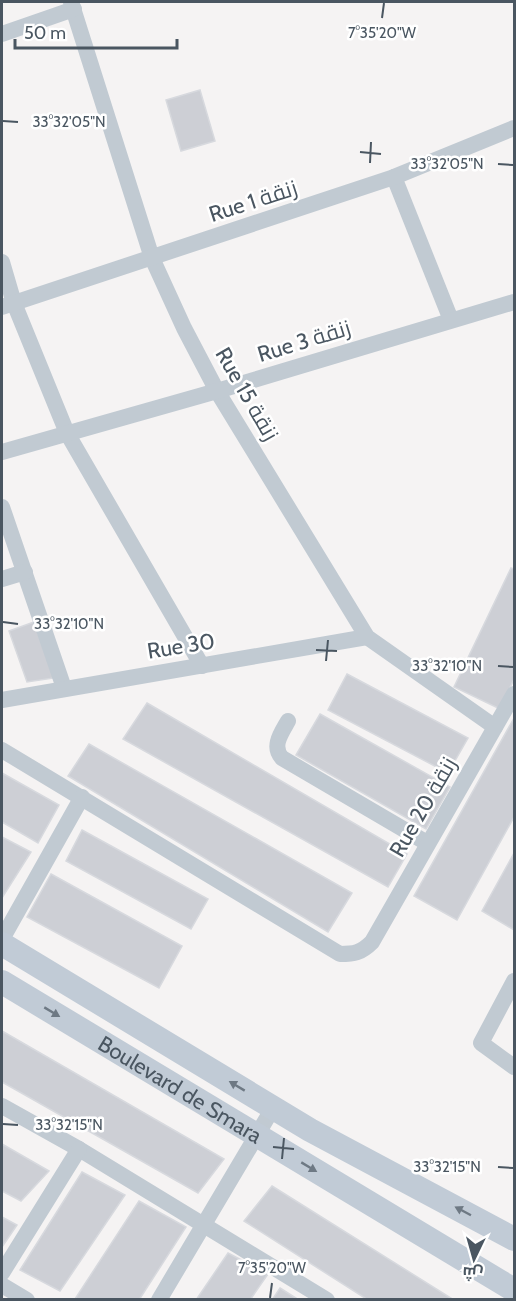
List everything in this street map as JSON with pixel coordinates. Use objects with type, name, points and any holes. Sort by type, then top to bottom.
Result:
[{"type":"street","name":"Rue 15 زنقة","points":[[2,34],[72,5],[152,258],[184,328],[218,391],[367,637],[495,727]]},
{"type":"street","name":"Rue 1 زنقة","points":[[8,305],[394,177],[514,128]]},
{"type":"street","points":[[394,177],[451,320]]},
{"type":"street","points":[[2,262],[8,305],[67,433],[202,666]]},
{"type":"street","name":"Rue 3 زنقة","points":[[2,453],[514,302]]},
{"type":"street","points":[[2,507],[64,688]]},
{"type":"street","points":[[2,579],[25,572]]},
{"type":"street","name":"Rue 30","points":[[2,700],[367,637]]},
{"type":"street","name":"Rue 20 زنقة","points":[[82,797],[340,954],[355,954],[364,951],[372,942],[514,694]]},
{"type":"street","points":[[288,721],[276,747],[282,758],[428,843]]},
{"type":"street","points":[[2,750],[82,797],[2,939]]},
{"type":"street","name":"Boulevard de Smara","points":[[2,944],[273,1108],[514,1239]]},
{"type":"street","points":[[514,981],[481,1042],[514,1067]]},
{"type":"street","name":"Boulevard de Smara","points":[[2,982],[256,1136],[513,1286]]},
{"type":"street","points":[[2,1106],[79,1149],[327,1299]]},
{"type":"street","points":[[159,1299],[273,1108]]},
{"type":"street","points":[[2,1273],[79,1149]]},
{"type":"street","points":[[2,1285],[27,1299]]},
{"type":"building","points":[[200,90],[215,141],[181,151],[166,100]]},
{"type":"building","points":[[511,568],[514,569],[514,679],[500,709],[454,687]]},
{"type":"building","points":[[34,622],[54,678],[27,682],[9,631]]},
{"type":"building","points":[[347,674],[468,738],[448,773],[328,710]]},
{"type":"building","points":[[147,703],[407,854],[388,887],[123,739]]},
{"type":"building","points":[[320,714],[450,787],[426,829],[296,755]]},
{"type":"building","points":[[514,718],[514,817],[457,920],[414,896]]},
{"type":"building","points":[[89,744],[352,893],[328,932],[68,776]]},
{"type":"building","points":[[2,773],[59,805],[38,843],[2,822]]},
{"type":"building","points":[[82,830],[208,899],[191,929],[66,861]]},
{"type":"building","points":[[2,837],[31,852],[2,898]]},
{"type":"building","points":[[514,853],[514,930],[482,911]]},
{"type":"building","points":[[51,874],[182,946],[159,988],[27,917]]},
{"type":"building","points":[[2,1031],[224,1159],[198,1193],[2,1082]]},
{"type":"building","points":[[2,1144],[49,1171],[21,1201],[2,1191]]},
{"type":"building","points":[[82,1172],[125,1195],[60,1291],[20,1270]]},
{"type":"building","points":[[272,1186],[454,1300],[368,1300],[244,1221]]},
{"type":"building","points":[[139,1201],[186,1227],[139,1300],[75,1299]]},
{"type":"building","points":[[2,1217],[17,1225],[2,1247]]},
{"type":"building","points":[[228,1253],[268,1274],[250,1300],[196,1300]]},
{"type":"building","points":[[280,1288],[299,1300],[272,1300]]}]
